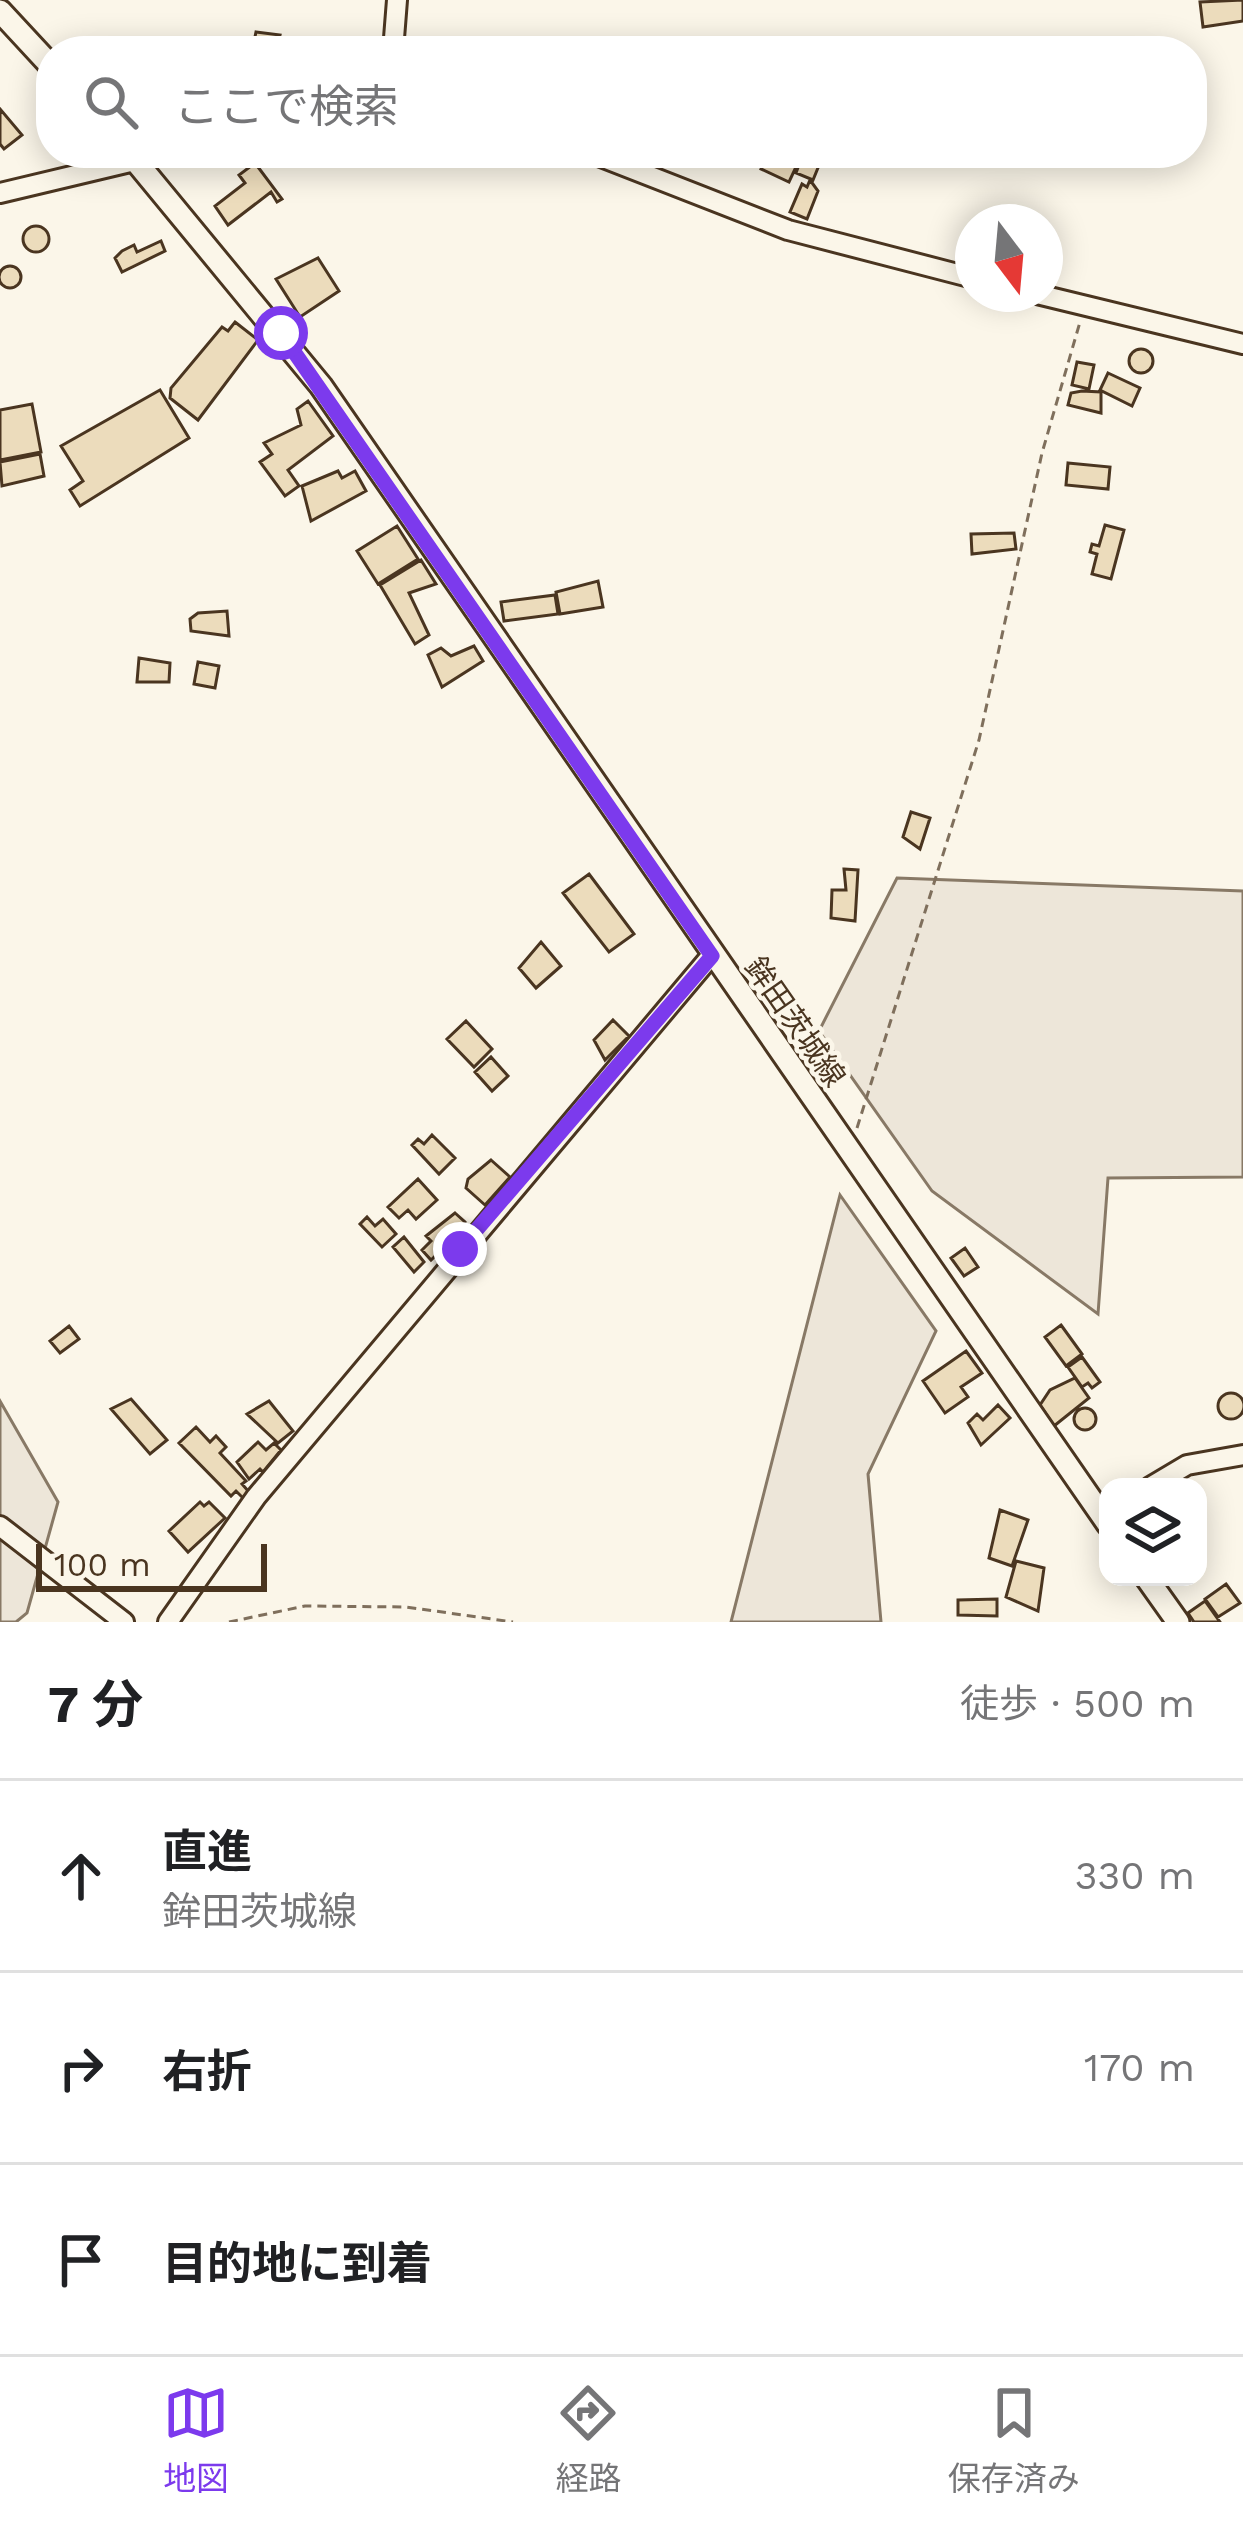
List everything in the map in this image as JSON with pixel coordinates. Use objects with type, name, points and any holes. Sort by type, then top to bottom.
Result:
[{"type":"main road","points":[[0,11],[36,51]]},
{"type":"main road","name":"鉾田茨城線","points":[[141,168],[321,386],[1099,1511]]},
{"type":"main road","points":[[1152,1586],[1178,1622]]},
{"type":"street","points":[[394,36],[397,0]]},
{"type":"street","points":[[0,193],[95,168]]},
{"type":"street","points":[[629,168],[788,230],[955,273]]},
{"type":"street","points":[[1063,301],[1243,344]]},
{"type":"street","points":[[168,1622],[214,1550],[270,1480],[712,956]]},
{"type":"street","points":[[1166,1478],[1187,1466],[1243,1455]]},
{"type":"street","points":[[0,1526],[124,1622]]},
{"type":"path","points":[[849,1152],[979,740],[1042,453],[1084,306]]},
{"type":"path","points":[[229,1622],[325,1606],[406,1607],[513,1622]]},
{"type":"shaded area","points":[[897,878],[1243,891],[1243,1177],[1108,1178],[1098,1314],[932,1191],[819,1031]]},
{"type":"shaded area","points":[[840,1195],[936,1331],[868,1474],[881,1622],[731,1622]]},
{"type":"shaded area","points":[[0,1401],[58,1502],[27,1613],[16,1622],[0,1622]]},
{"type":"building","points":[[1243,0],[1243,21],[1203,27],[1200,2]]},
{"type":"building","points":[[0,109],[22,135],[4,149],[0,144]]},
{"type":"building","points":[[259,168],[282,199],[277,202],[271,192],[228,225],[215,206],[245,183],[239,175]]},
{"type":"building","points":[[761,168],[796,168],[789,182]]},
{"type":"building","points":[[798,168],[818,168],[813,180],[796,173]]},
{"type":"building","points":[[810,180],[818,191],[807,219],[790,212],[802,184],[807,187]]},
{"type":"building","points":[[36,226],[49,239],[36,252],[23,239]]},
{"type":"building","points":[[161,241],[165,251],[122,272],[115,258],[122,251],[134,245],[137,252]]},
{"type":"building","points":[[318,258],[339,291],[300,317],[276,279]]},
{"type":"building","points":[[10,266],[21,277],[10,288],[-1,277]]},
{"type":"building","points":[[235,322],[258,340],[198,420],[170,398],[171,388],[222,327],[228,331]]},
{"type":"building","points":[[1141,349],[1153,361],[1141,373],[1129,361]]},
{"type":"building","points":[[1077,362],[1094,365],[1089,389],[1072,385]]},
{"type":"building","points":[[1108,373],[1140,388],[1132,406],[1100,390]]},
{"type":"building","points":[[160,390],[189,438],[80,506],[70,490],[83,481],[61,446]]},
{"type":"building","points":[[1101,392],[1101,413],[1068,405],[1071,393]]},
{"type":"building","points":[[308,401],[333,436],[288,470],[299,486],[285,496],[260,462],[272,454],[264,443],[301,425],[297,409]]},
{"type":"building","points":[[32,404],[41,452],[0,460],[0,410]]},
{"type":"building","points":[[40,454],[44,476],[2,486],[0,462]]},
{"type":"building","points":[[1068,463],[1110,467],[1108,489],[1066,485]]},
{"type":"building","points":[[338,471],[342,478],[355,471],[366,491],[311,521],[302,486]]},
{"type":"building","points":[[1105,525],[1124,530],[1111,579],[1092,574],[1097,554],[1090,552],[1092,544],[1099,546]]},
{"type":"building","points":[[397,526],[418,559],[378,584],[357,551]]},
{"type":"building","points":[[1014,533],[1016,549],[972,554],[971,534]]},
{"type":"building","points":[[421,560],[436,584],[409,593],[429,635],[415,644],[380,585]]},
{"type":"building","points":[[598,581],[603,607],[560,614],[556,592]]},
{"type":"building","points":[[555,595],[558,614],[504,621],[501,602]]},
{"type":"building","points":[[227,611],[229,636],[191,631],[190,619],[198,613]]},
{"type":"building","points":[[474,646],[483,661],[442,687],[428,655],[441,648],[451,656]]},
{"type":"building","points":[[139,658],[170,663],[169,682],[137,682]]},
{"type":"building","points":[[198,662],[219,666],[215,688],[194,684]]},
{"type":"building","points":[[911,812],[930,818],[920,849],[903,837]]},
{"type":"building","points":[[844,869],[858,870],[855,921],[831,918],[832,890],[846,890]]},
{"type":"building","points":[[589,874],[634,934],[609,952],[563,893]]},
{"type":"building","points":[[541,942],[561,966],[536,988],[519,968]]},
{"type":"building","points":[[613,1020],[629,1036],[605,1060],[594,1040]]},
{"type":"building","points":[[466,1021],[492,1049],[474,1067],[447,1039]]},
{"type":"building","points":[[491,1057],[508,1076],[492,1091],[475,1072]]},
{"type":"building","points":[[432,1135],[455,1158],[439,1174],[412,1145],[418,1139],[424,1144]]},
{"type":"building","points":[[491,1160],[510,1177],[485,1205],[466,1188],[468,1179]]},
{"type":"building","points":[[418,1179],[437,1200],[416,1219],[408,1210],[399,1218],[388,1207]]},
{"type":"building","points":[[455,1213],[465,1222],[462,1230],[431,1260],[422,1250],[431,1241],[426,1236]]},
{"type":"building","points":[[367,1217],[375,1226],[383,1219],[396,1234],[382,1247],[360,1224]]},
{"type":"building","points":[[404,1237],[424,1262],[414,1272],[393,1247]]},
{"type":"building","points":[[965,1248],[978,1267],[964,1276],[951,1258]]},
{"type":"building","points":[[1061,1325],[1082,1354],[1066,1366],[1045,1337]]},
{"type":"building","points":[[69,1326],[79,1339],[60,1353],[50,1341]]},
{"type":"building","points":[[966,1351],[982,1373],[961,1387],[968,1397],[945,1413],[923,1381]]},
{"type":"building","points":[[1082,1357],[1100,1382],[1092,1388],[1088,1383],[1082,1387],[1068,1367]]},
{"type":"building","points":[[1075,1378],[1089,1398],[1054,1426],[1040,1405],[1050,1390]]},
{"type":"building","points":[[1231,1393],[1244,1406],[1231,1419],[1218,1406]]},
{"type":"building","points":[[131,1399],[167,1440],[150,1454],[111,1409]]},
{"type":"building","points":[[269,1401],[293,1431],[278,1443],[247,1414]]},
{"type":"building","points":[[998,1405],[1010,1418],[981,1445],[968,1423],[977,1414],[983,1420]]},
{"type":"building","points":[[1085,1408],[1096,1419],[1085,1430],[1074,1419]]},
{"type":"building","points":[[196,1427],[210,1442],[216,1436],[226,1447],[220,1453],[246,1481],[242,1484],[249,1492],[243,1498],[236,1491],[231,1496],[179,1443]]},
{"type":"building","points":[[258,1442],[266,1450],[274,1443],[281,1450],[263,1472],[260,1469],[249,1479],[237,1462]]},
{"type":"building","points":[[200,1502],[204,1506],[209,1502],[225,1518],[188,1552],[169,1531]]},
{"type":"building","points":[[1000,1510],[1028,1520],[1012,1566],[989,1558]]},
{"type":"building","points":[[1016,1561],[1044,1568],[1038,1611],[1006,1597]]},
{"type":"building","points":[[1226,1584],[1240,1603],[1218,1617],[1205,1599]]},
{"type":"building","points":[[997,1599],[997,1616],[958,1615],[958,1600]]},
{"type":"building","points":[[1205,1601],[1220,1622],[1194,1622],[1188,1613]]},
{"type":"route","points":[[281,333],[712,956],[460,1249]]}]
